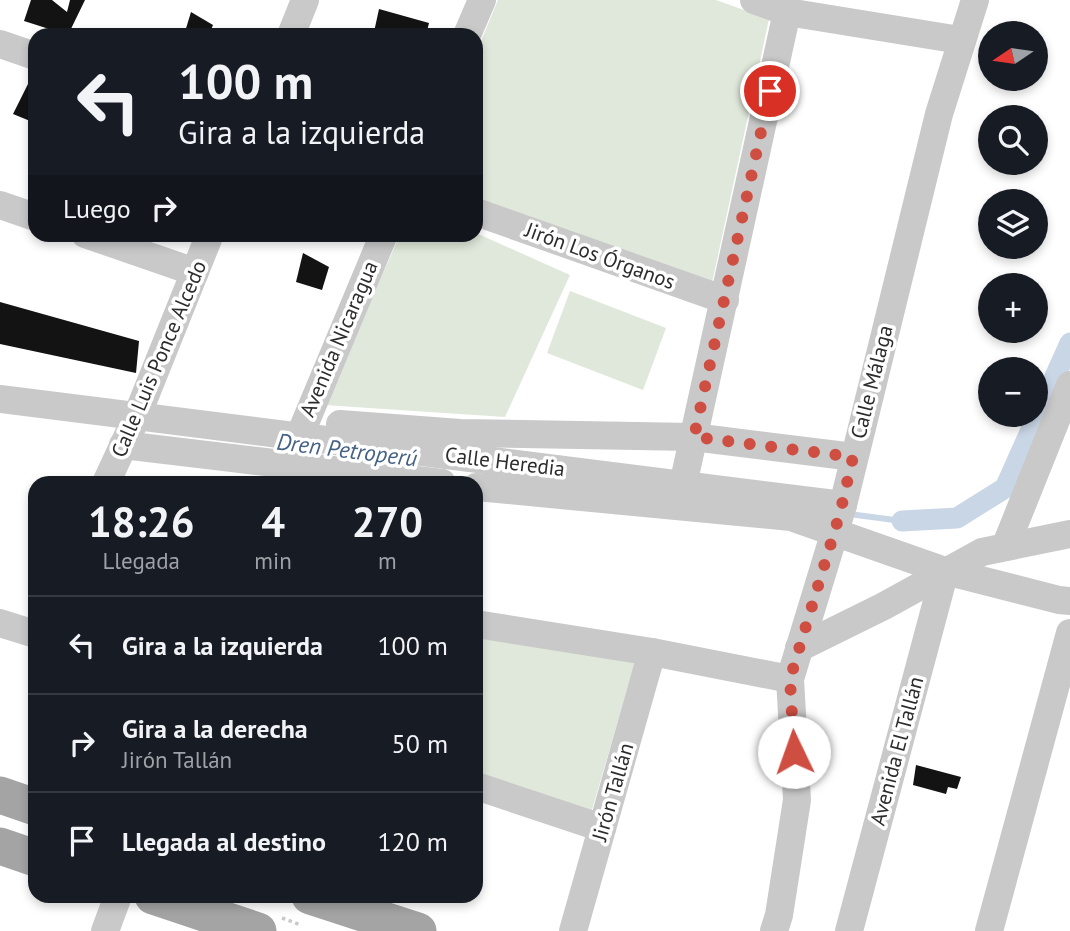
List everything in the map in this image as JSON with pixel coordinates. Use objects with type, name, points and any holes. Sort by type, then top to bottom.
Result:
[{"type":"main road","points":[[0,795],[28,805]]},
{"type":"main road","points":[[0,846],[28,856]]},
{"type":"main road","points":[[174,903],[258,931]]},
{"type":"main road","points":[[332,903],[418,931]]},
{"type":"street","points":[[294,28],[305,0]]},
{"type":"street","points":[[470,28],[482,0]]},
{"type":"street","points":[[754,0],[787,12],[961,40]]},
{"type":"street","name":"Calle Málaga","points":[[774,931],[779,915],[797,800],[790,679],[839,518],[939,114],[975,0]]},
{"type":"street","points":[[683,485],[787,12]]},
{"type":"street","points":[[0,44],[28,54]]},
{"type":"street","points":[[0,205],[28,215]]},
{"type":"street","name":"Jirón Los Órganos","points":[[483,214],[725,300]]},
{"type":"street","points":[[108,242],[195,272]]},
{"type":"street","name":"Calle Luis Ponce Alcedo","points":[[109,476],[137,416],[207,242]]},
{"type":"street","name":"Avenida Nicaragua","points":[[284,473],[381,242]]},
{"type":"street","points":[[1006,545],[1070,385]]},
{"type":"street","name":"Calle Heredia","points":[[0,399],[137,416],[301,429],[462,470],[683,485],[839,518]]},
{"type":"street","points":[[301,429],[694,437],[853,457]]},
{"type":"street","points":[[123,445],[284,473],[331,476]]},
{"type":"street","points":[[483,488],[792,517],[839,518],[945,571],[1070,601]]},
{"type":"street","points":[[799,648],[884,606],[982,552],[1070,534]]},
{"type":"street","name":"Avenida El Tallán","points":[[849,931],[945,571]]},
{"type":"street","points":[[0,623],[28,632]]},
{"type":"street","points":[[483,625],[652,652],[790,679]]},
{"type":"street","points":[[989,931],[1070,633]]},
{"type":"street","name":"Jirón Tallán","points":[[573,931],[652,652]]},
{"type":"street","points":[[483,788],[602,828]]},
{"type":"street","points":[[105,931],[115,903]]},
{"type":"shaded area","points":[[498,0],[716,0],[769,19],[712,283],[483,201],[483,36]]},
{"type":"shaded area","points":[[483,236],[570,275],[505,417],[324,405],[397,242],[483,242]]},
{"type":"shaded area","points":[[570,291],[666,328],[643,390],[547,353]]},
{"type":"shaded area","points":[[483,639],[636,659],[591,813],[483,778]]},
{"type":"building","points":[[31,0],[52,0],[67,12],[70,0],[85,0],[71,28],[46,28],[24,21]]},
{"type":"building","points":[[379,9],[429,23],[428,28],[375,28]]},
{"type":"building","points":[[191,12],[213,25],[212,28],[186,28]]},
{"type":"building","points":[[28,84],[28,120],[13,114]]},
{"type":"building","points":[[303,253],[329,267],[322,290],[296,282]]},
{"type":"building","points":[[0,302],[139,341],[136,373],[0,344]]},
{"type":"building","points":[[916,765],[961,777],[957,789],[948,787],[946,794],[913,785]]},
{"type":"waterway","points":[[902,521],[957,518],[1005,488],[1070,343]]},
{"type":"waterway","name":"Dren Petroperú","points":[[849,514],[902,521]]},
{"type":"route","points":[[770,91],[694,437],[853,457],[840,513],[790,679],[794,752]]}]
